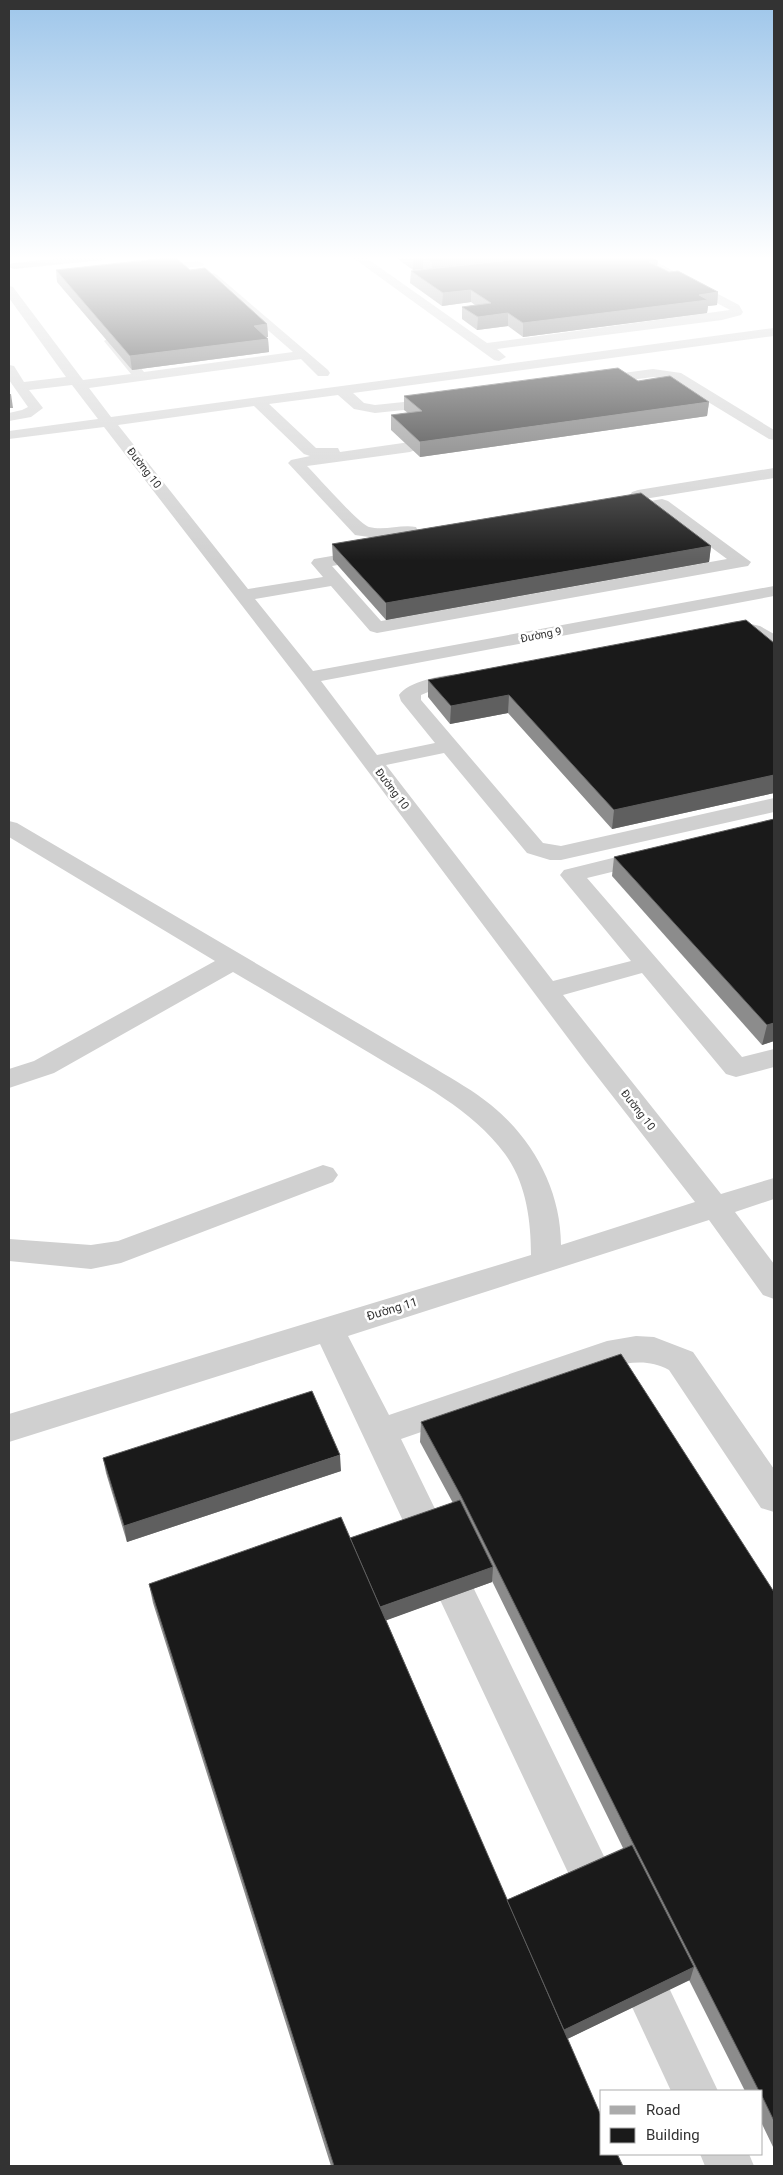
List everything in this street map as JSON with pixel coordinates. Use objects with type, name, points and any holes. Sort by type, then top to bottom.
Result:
[{"type":"street","name":"Đường 10","points":[[60,358],[716,1208],[774,1287]]},
{"type":"street","points":[[126,358],[141,377]]},
{"type":"street","points":[[20,387],[141,377],[278,358]]},
{"type":"street","points":[[308,358],[323,373]]},
{"type":"street","points":[[501,358],[513,367]]},
{"type":"street","points":[[9,435],[576,358]]},
{"type":"street","points":[[9,369],[36,408],[26,414],[9,416]]},
{"type":"street","points":[[575,384],[653,373],[676,376],[774,436]]},
{"type":"street","points":[[341,390],[359,406],[375,409],[460,400]]},
{"type":"street","points":[[257,401],[309,451],[323,452],[348,449]]},
{"type":"street","points":[[237,404],[250,417]]},
{"type":"street","points":[[296,463],[410,447]]},
{"type":"street","points":[[283,450],[361,531],[383,534],[426,529]]},
{"type":"street","points":[[445,526],[774,473]]},
{"type":"street","points":[[662,504],[742,562],[377,627],[335,580],[320,563],[662,504]]},
{"type":"street","points":[[244,595],[335,580]]},
{"type":"street","name":"Đường 9","points":[[308,678],[774,591]]},
{"type":"street","points":[[710,632],[744,626],[752,627],[774,643]]},
{"type":"street","points":[[488,675],[420,688],[409,695],[534,848],[550,853],[561,853],[774,805]]},
{"type":"street","points":[[372,762],[450,746]]},
{"type":"street","points":[[774,827],[572,875],[736,1068],[774,1058]]},
{"type":"street","points":[[9,828],[426,1075],[486,1116],[523,1156],[534,1181],[546,1224],[546,1262]]},
{"type":"street","points":[[12,1075],[44,1067],[233,961]]},
{"type":"street","points":[[547,991],[648,964]]},
{"type":"street","points":[[9,1250],[91,1257],[121,1252],[323,1175]]},
{"type":"street","name":"Đường 11","points":[[9,1428],[546,1262],[774,1188]]},
{"type":"street","points":[[329,1329],[695,2090]]},
{"type":"street","points":[[380,1432],[608,1354],[631,1348],[650,1348],[668,1353],[681,1361],[774,1497]]},
{"type":"building","points":[[618,368],[638,381],[670,376],[709,402],[420,442],[391,415],[422,411],[404,396]]},
{"type":"building","points":[[641,493],[711,546],[386,603],[332,544]]},
{"type":"building","points":[[746,620],[774,643],[774,775],[614,810],[509,695],[451,706],[428,680]]},
{"type":"building","points":[[774,819],[774,1023],[767,1025],[614,857]]},
{"type":"building","points":[[621,1354],[774,1592],[774,2121],[763,2098],[763,2090],[758,2090],[632,1841],[461,1496],[421,1422]]},
{"type":"building","points":[[312,1391],[340,1455],[124,1526],[103,1458]]},
{"type":"building","points":[[460,1500],[493,1567],[380,1607],[350,1538]]},
{"type":"building","points":[[341,1517],[600,2113],[600,2155],[618,2155],[623,2166],[334,2166],[149,1584]]},
{"type":"building","points":[[632,1845],[694,1967],[564,2030],[507,1900]]}]
